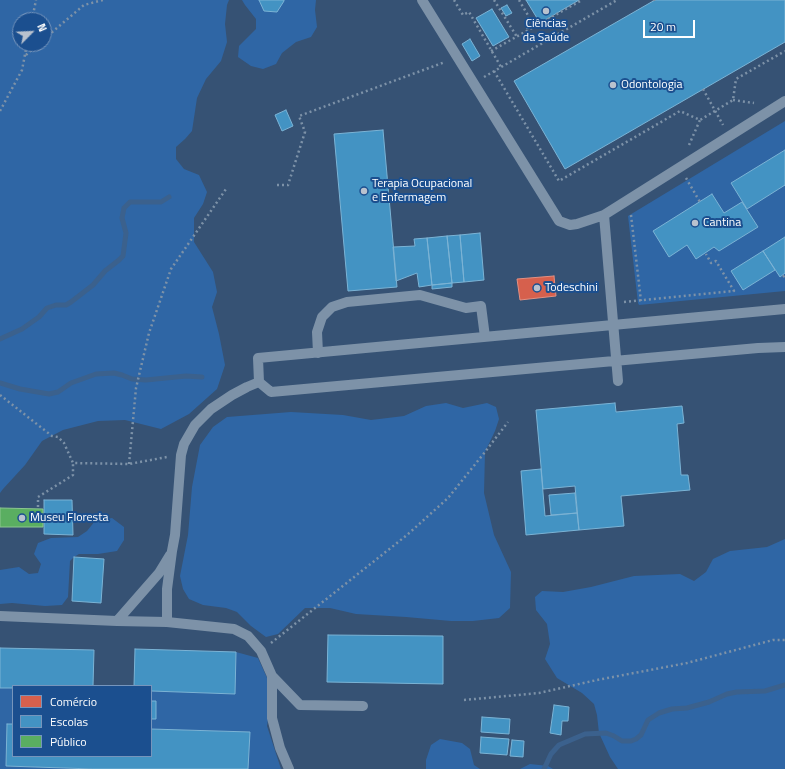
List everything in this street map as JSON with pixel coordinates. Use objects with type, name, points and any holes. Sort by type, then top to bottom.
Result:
[{"type":"lane","points":[[422,0],[472,83],[559,221],[570,225],[604,215],[785,101]]},
{"type":"lane","points":[[604,215],[618,381]]},
{"type":"lane","points":[[318,353],[317,332],[322,317],[332,307],[347,302],[420,295],[466,308],[481,306],[486,337]]},
{"type":"lane","points":[[785,309],[258,358],[260,382],[271,392],[785,347]]},
{"type":"lane","points":[[167,622],[167,589],[175,535],[181,455],[184,444],[195,425],[212,409],[232,394],[260,382]]},
{"type":"lane","points":[[116,621],[158,573],[172,551]]},
{"type":"lane","points":[[0,616],[167,622],[234,629],[248,636],[261,651],[272,676],[300,705],[363,706]]},
{"type":"lane","points":[[272,676],[272,718],[280,748],[289,769]]},
{"type":"path","points":[[34,12],[36,0]]},
{"type":"path","points":[[52,32],[84,5],[103,0]]},
{"type":"path","points":[[454,0],[463,15],[469,12],[501,67]]},
{"type":"path","points":[[494,0],[517,37]]},
{"type":"path","points":[[518,0],[529,17],[526,32]]},
{"type":"path","points":[[491,51],[582,0]]},
{"type":"path","points":[[472,83],[617,0]]},
{"type":"path","points":[[494,71],[559,181],[680,111],[700,120],[733,100],[736,79],[785,51]]},
{"type":"path","points":[[0,111],[22,70],[26,52]]},
{"type":"path","points":[[25,55],[29,52]]},
{"type":"path","points":[[277,185],[288,184],[306,132],[299,116],[457,58]]},
{"type":"path","points":[[702,89],[725,127]]},
{"type":"path","points":[[685,178],[700,202]]},
{"type":"path","points":[[129,464],[136,388],[149,333],[171,269],[226,188]]},
{"type":"path","points":[[630,212],[641,301]]},
{"type":"path","points":[[612,303],[734,291],[716,261],[711,263],[706,254]]},
{"type":"path","points":[[0,395],[52,436],[58,437],[64,443],[73,463],[73,474],[38,497],[38,507]]},
{"type":"path","points":[[261,651],[407,535],[448,498],[508,422]]},
{"type":"path","points":[[73,463],[129,464],[172,456]]},
{"type":"path","points":[[464,700],[539,693],[597,680],[687,663],[773,640],[785,640]]},
{"type":"shaded area","points":[[0,0],[229,0],[225,24],[227,42],[221,61],[206,79],[197,98],[192,131],[176,147],[176,159],[184,169],[199,175],[207,192],[203,204],[194,218],[194,242],[213,272],[217,292],[212,307],[225,365],[217,389],[189,414],[161,429],[125,420],[98,421],[63,430],[42,441],[25,465],[0,493]]},
{"type":"shaded area","points":[[242,0],[316,0],[315,10],[317,27],[311,37],[296,42],[282,53],[276,64],[263,69],[251,66],[238,57],[239,46],[256,29],[256,19]]},
{"type":"shaded area","points":[[785,121],[785,291],[639,305],[628,216]]},
{"type":"shaded area","points":[[446,403],[463,408],[487,403],[496,407],[499,419],[485,452],[484,493],[494,535],[511,572],[510,608],[499,618],[473,621],[451,621],[356,614],[330,608],[305,608],[278,634],[266,637],[251,626],[237,612],[226,608],[203,605],[189,599],[183,589],[180,576],[188,535],[192,487],[200,445],[213,427],[227,417],[291,412],[343,415],[371,420],[404,416],[426,406]]},
{"type":"shaded area","points":[[112,518],[124,527],[124,540],[117,551],[98,554],[79,554],[70,561],[68,597],[62,605],[45,606],[12,603],[0,604],[0,570],[19,567],[29,574],[38,573],[41,564],[34,554],[38,543],[51,538],[78,537],[87,531],[95,521]]},
{"type":"shaded area","points":[[785,539],[785,769],[618,769],[610,757],[599,733],[594,704],[582,693],[557,678],[545,659],[550,644],[547,624],[536,610],[535,597],[542,591],[563,592],[591,587],[634,576],[680,574],[694,581],[706,572],[713,559],[730,551],[767,547]]},
{"type":"shaded area","points":[[236,652],[258,658],[268,680],[269,713],[267,726],[281,769],[248,769],[249,732],[152,729],[152,719],[156,719],[156,701],[152,701],[152,691],[234,694]]},
{"type":"shaded area","points":[[0,688],[12,688],[12,724],[7,724],[6,766],[93,769],[0,769]]},
{"type":"shaded area","points":[[440,739],[462,743],[470,749],[474,765],[480,769],[426,769],[426,760],[431,745]]},
{"type":"shaded area","points":[[530,764],[548,766],[553,769],[520,769]]},
{"type":"building: Comércio","name":"Todeschini","points":[[554,276],[556,296],[520,300],[517,279]]},
{"type":"building: Escolas","points":[[259,0],[284,1],[277,12],[264,11]]},
{"type":"building: Escolas","name":"Ciências da Saúde","points":[[526,0],[579,0],[540,23]]},
{"type":"building: Escolas","name":"Odontologia","points":[[655,0],[785,0],[785,42],[565,169],[514,81]]},
{"type":"building: Escolas","points":[[507,5],[512,13],[506,16],[501,8]]},
{"type":"building: Escolas","points":[[492,9],[509,37],[493,46],[476,18]]},
{"type":"building: Escolas","points":[[470,39],[480,56],[472,61],[462,44]]},
{"type":"building: Escolas","points":[[286,110],[293,126],[282,131],[275,115]]},
{"type":"building: Escolas","name":"Terapia Ocupacional e Enfermagem","points":[[383,130],[397,287],[348,291],[334,134]]},
{"type":"building: Escolas","points":[[785,150],[785,185],[747,209],[731,183]]},
{"type":"building: Escolas","points":[[712,194],[724,213],[742,202],[758,227],[719,251],[714,247],[696,259],[687,245],[669,257],[653,231]]},
{"type":"building: Escolas","points":[[480,233],[484,280],[464,282],[460,235]]},
{"type":"building: Escolas","points":[[460,235],[464,282],[452,283],[447,236]]},
{"type":"building: Escolas","points":[[447,236],[452,283],[432,285],[427,238]]},
{"type":"building: Escolas","points":[[785,237],[785,273],[780,277],[763,251]]},
{"type":"building: Escolas","points":[[427,238],[432,285],[419,287],[417,273],[396,281],[393,247],[415,246],[414,239]]},
{"type":"building: Escolas","points":[[763,251],[775,270],[743,290],[731,271]]},
{"type":"building: Escolas","points":[[452,283],[452,287],[432,289],[432,285]]},
{"type":"building: Escolas","points":[[615,403],[616,412],[682,406],[684,423],[677,424],[681,475],[688,475],[690,490],[621,496],[624,526],[579,530],[575,486],[543,489],[536,410]]},
{"type":"building: Escolas","points":[[541,469],[545,516],[577,513],[579,530],[526,535],[521,471]]},
{"type":"building: Escolas","points":[[575,493],[577,513],[551,515],[549,495]]},
{"type":"building: Escolas","points":[[44,500],[72,500],[73,535],[44,534]]},
{"type":"building: Escolas","points":[[74,557],[104,559],[101,603],[72,601]]},
{"type":"building: Escolas","points":[[328,635],[443,636],[443,684],[327,682]]},
{"type":"building: Escolas","points":[[0,648],[94,650],[93,685],[12,685],[12,688],[0,688]]},
{"type":"building: Escolas","points":[[135,649],[236,652],[235,694],[152,691],[152,685],[134,685]]},
{"type":"building: Escolas","points":[[152,701],[156,701],[156,719],[152,719]]},
{"type":"building: Escolas","points":[[554,705],[569,707],[568,721],[562,721],[561,735],[550,733]]},
{"type":"building: Escolas","points":[[482,717],[510,719],[509,734],[481,732]]},
{"type":"building: Escolas","points":[[7,724],[12,724],[12,757],[152,757],[152,729],[250,732],[248,769],[93,769],[6,766]]},
{"type":"building: Escolas","points":[[481,737],[509,739],[507,755],[480,753]]},
{"type":"building: Escolas","points":[[512,740],[524,741],[523,757],[510,756]]},
{"type":"building: Público","name":"Museu Floresta","points":[[0,508],[43,509],[43,527],[0,527]]},
{"type":"waterway","points":[[0,339],[22,329],[39,317],[47,308],[56,305],[66,305],[71,302],[93,285],[105,271],[123,256],[126,233],[122,218],[124,208],[130,202],[161,202],[169,197]]},
{"type":"waterway","points":[[0,383],[20,389],[49,394],[58,392],[71,383],[96,374],[114,373],[132,379],[146,380],[186,376],[202,377]]},
{"type":"waterway","points":[[544,769],[551,754],[559,745],[585,734],[606,733],[622,741],[631,741],[641,735],[648,720],[659,713],[709,702],[727,694],[737,692],[765,691],[785,685]]},
{"type":"place","name":"Ciências da Saúde","points":[[546,11]]},
{"type":"place","name":"Odontologia","points":[[613,85]]},
{"type":"place","name":"Terapia Ocupacional e Enfermagem","points":[[364,191]]},
{"type":"place","name":"Cantina","points":[[695,223]]},
{"type":"place","name":"Todeschini","points":[[537,288]]},
{"type":"place","name":"Museu Floresta","points":[[22,518]]}]
